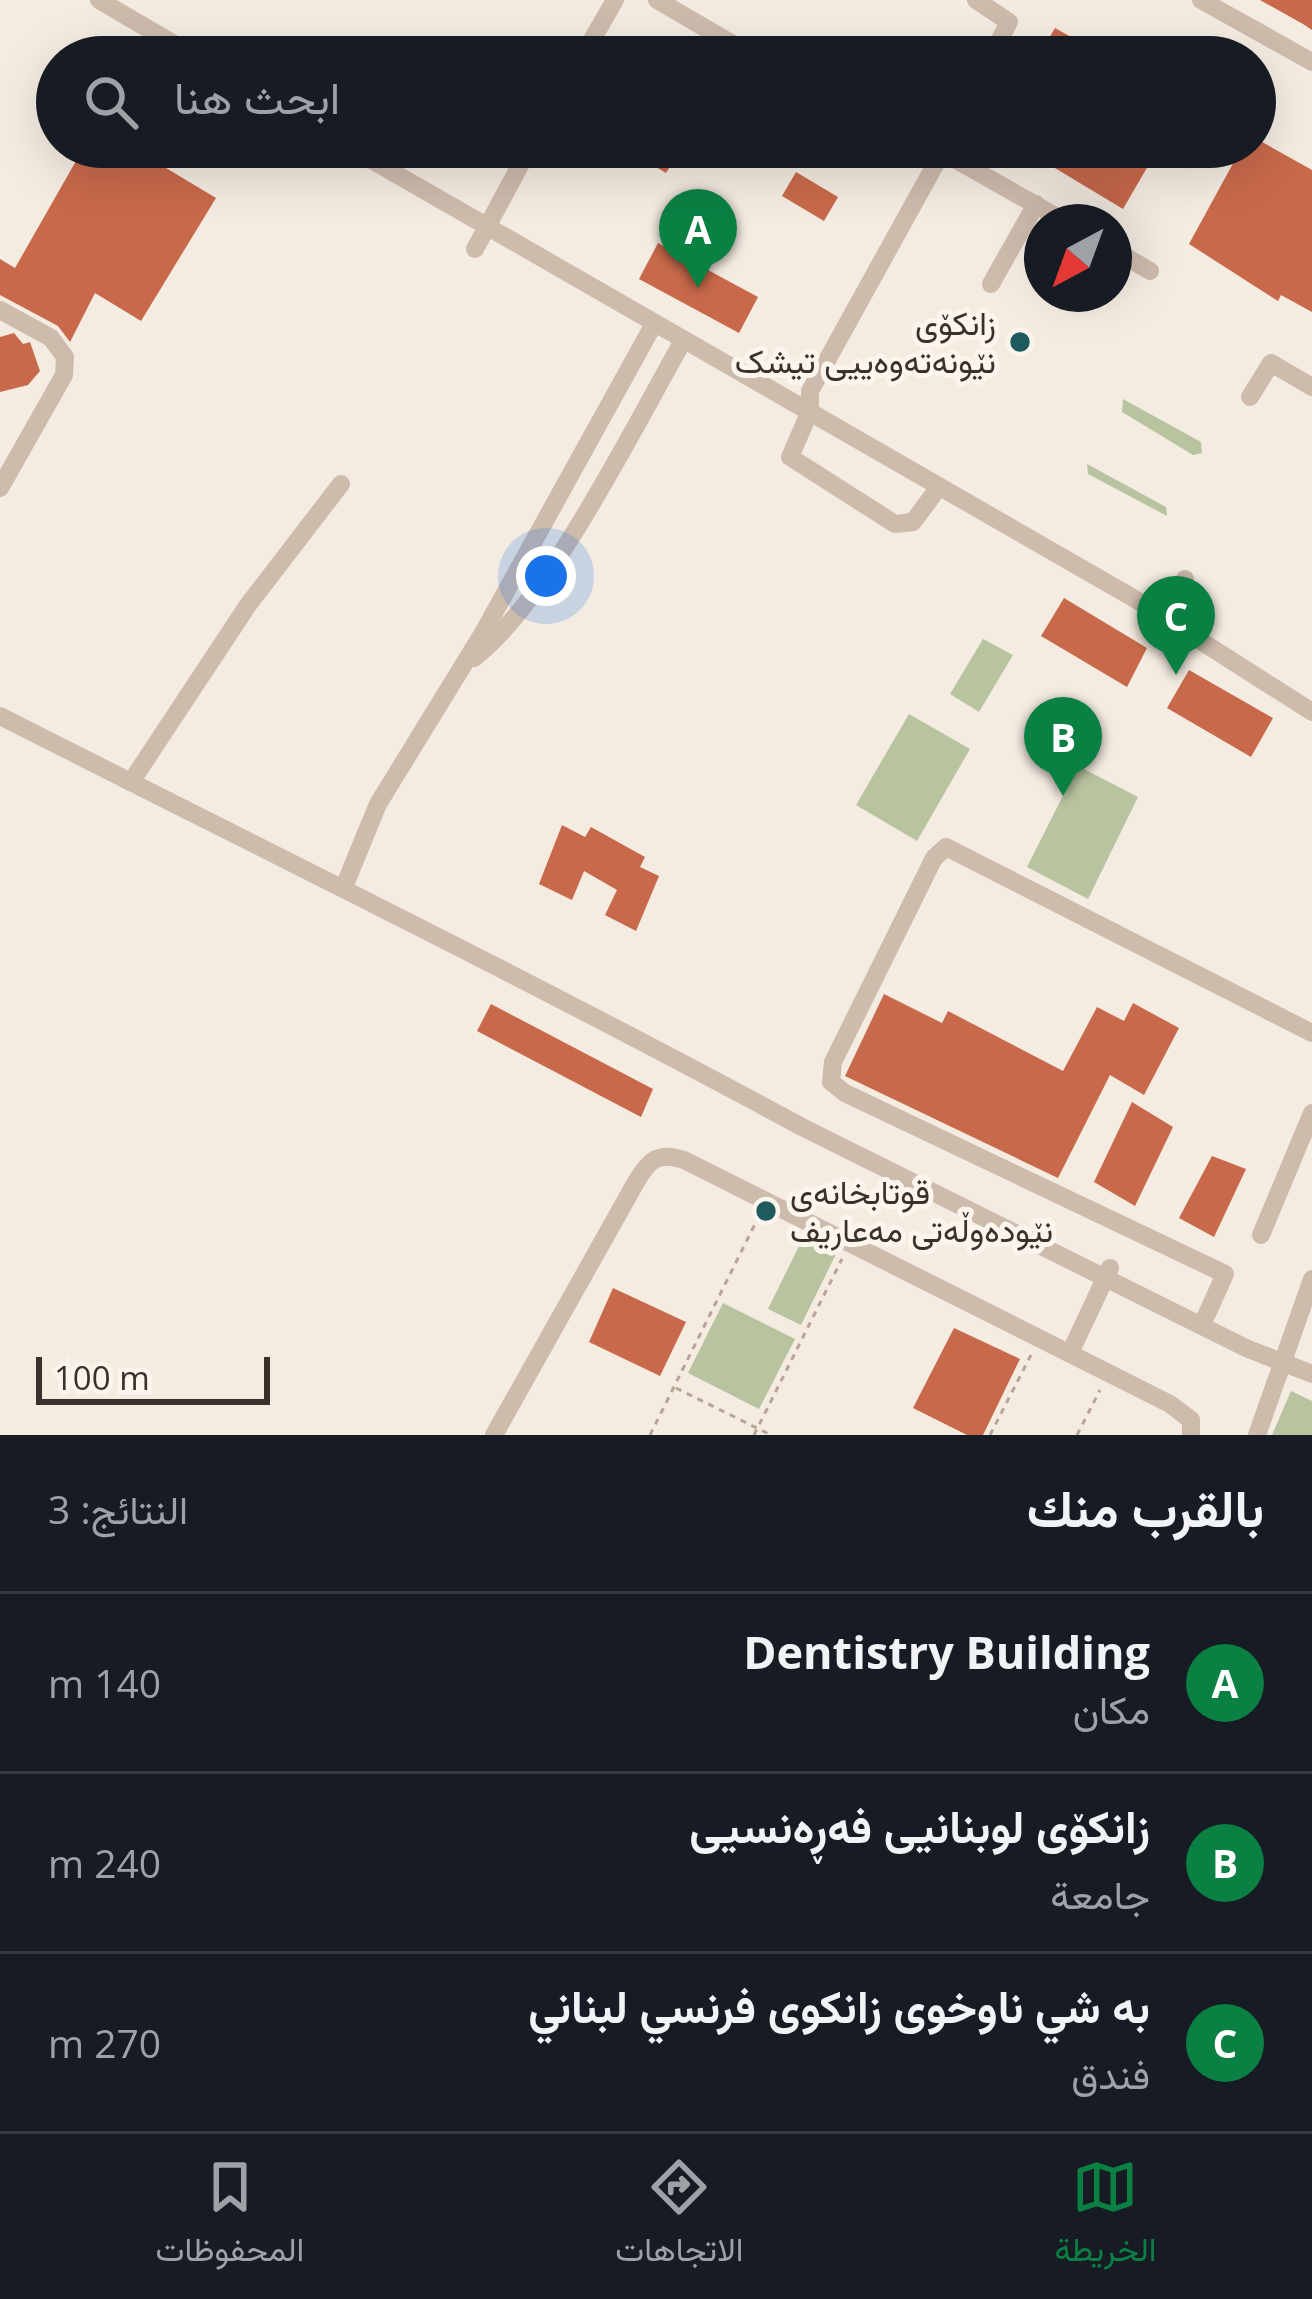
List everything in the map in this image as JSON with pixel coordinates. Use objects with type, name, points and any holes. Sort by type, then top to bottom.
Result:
[{"type":"street","points":[[99,0],[160,36]]},
{"type":"street","points":[[594,36],[615,0]]},
{"type":"street","points":[[976,0],[1009,22],[1002,36]]},
{"type":"street","points":[[1201,0],[1265,36]]},
{"type":"street","points":[[660,1],[719,36]]},
{"type":"street","points":[[1276,42],[1312,62]]},
{"type":"street","points":[[386,168],[933,495],[1130,609],[1162,621]]},
{"type":"street","points":[[475,249],[518,168]]},
{"type":"street","points":[[933,168],[810,391],[807,416],[790,457],[895,524],[913,522],[933,495]]},
{"type":"street","points":[[968,168],[1034,204]]},
{"type":"street","points":[[485,225],[526,258],[679,348],[1135,599],[1162,621],[1312,712]]},
{"type":"street","points":[[991,284],[1024,226]]},
{"type":"street","points":[[1132,260],[1150,271]]},
{"type":"street","points":[[0,310],[51,338],[65,357],[64,375],[0,488]]},
{"type":"street","points":[[344,887],[378,804],[462,666],[650,331]]},
{"type":"street","points":[[462,666],[506,630],[679,348]]},
{"type":"street","points":[[1250,397],[1270,363],[1312,387]]},
{"type":"street","points":[[131,782],[248,605],[341,484]]},
{"type":"street","points":[[1162,621],[1186,579]]},
{"type":"street","points":[[0,716],[735,1087],[807,1116],[1275,1362],[1312,1374]]},
{"type":"street","points":[[1206,1316],[1225,1274],[837,1088],[831,1082],[833,1062],[934,858],[946,847],[1312,1033]]},
{"type":"street","points":[[1261,1235],[1312,1113]]},
{"type":"street","points":[[494,1435],[650,1160],[660,1155],[684,1160],[1184,1412],[1191,1420],[1191,1435]]},
{"type":"street","points":[[1107,1273],[1206,1316],[1275,1362]]},
{"type":"street","points":[[1070,1353],[1107,1273]]},
{"type":"street","points":[[1244,1435],[1312,1280]]},
{"type":"street","points":[[1257,1435],[1275,1394],[1275,1362]]},
{"type":"path","points":[[650,1435],[766,1202]]},
{"type":"path","points":[[754,1435],[850,1244]]},
{"type":"path","points":[[990,1435],[1039,1338]]},
{"type":"path","points":[[1077,1435],[1108,1373]]},
{"type":"path","points":[[674,1387],[772,1435]]},
{"type":"green space","points":[[1123,399],[1201,442],[1202,453],[1193,455],[1122,412]]},
{"type":"green space","points":[[1087,464],[1166,507],[1167,516],[1088,474]]},
{"type":"green space","points":[[983,639],[1013,655],[979,712],[950,694]]},
{"type":"green space","points":[[909,714],[970,749],[917,841],[856,805]]},
{"type":"green space","points":[[1078,766],[1138,797],[1088,899],[1027,867]]},
{"type":"green space","points":[[803,1238],[836,1254],[801,1325],[768,1309]]},
{"type":"green space","points":[[723,1303],[795,1339],[759,1409],[688,1373]]},
{"type":"green space","points":[[1291,1391],[1312,1401],[1312,1435],[1272,1435]]},
{"type":"building","points":[[1260,0],[1312,0],[1312,30],[1303,24]]},
{"type":"building","points":[[1276,150],[1312,170],[1312,312],[1281,295],[1278,301],[1189,244],[1231,168],[1276,168]]},
{"type":"building","points":[[72,168],[166,168],[216,198],[141,321],[95,293],[70,342],[58,326],[0,295],[0,259],[15,268]]},
{"type":"building","points":[[1055,168],[1147,168],[1126,204],[1115,204]]},
{"type":"building","points":[[796,172],[838,197],[824,221],[782,196]]},
{"type":"building","points":[[658,243],[758,297],[739,333],[639,279]]},
{"type":"building","points":[[14,333],[23,344],[30,342],[40,371],[28,385],[0,392],[0,337]]},
{"type":"building","points":[[1064,598],[1147,648],[1127,687],[1041,636]]},
{"type":"building","points":[[1189,670],[1273,718],[1251,757],[1167,708]]},
{"type":"building","points":[[562,825],[585,837],[591,827],[645,857],[640,867],[659,876],[636,931],[605,915],[617,890],[584,871],[572,900],[539,884]]},
{"type":"building","points":[[884,994],[942,1023],[948,1011],[1063,1071],[1097,1007],[1124,1021],[1133,1003],[1179,1028],[1144,1095],[1110,1075],[1058,1178],[845,1076]]},
{"type":"building","points":[[491,1004],[653,1089],[641,1117],[477,1031]]},
{"type":"building","points":[[1132,1102],[1173,1127],[1135,1206],[1094,1182]]},
{"type":"building","points":[[1212,1156],[1246,1169],[1214,1237],[1179,1218]]},
{"type":"building","points":[[613,1288],[686,1322],[660,1376],[589,1342]]},
{"type":"building","points":[[954,1328],[1020,1359],[983,1435],[967,1435],[913,1408]]},
{"type":"place","name":"Dentistry Building","points":[[698,288]]},
{"type":"place","name":"زانکۆی نێونەتەوەییی تیشک","points":[[1020,342]]},
{"type":"place","name":"به شي ناوخوى زانكوى فرنسي لبناني","points":[[1176,675]]},
{"type":"place","name":"زانکۆی لوبنانیی فەڕەنسیی","points":[[1063,796]]},
{"type":"place","name":"قوتابخانەی نێودەوڵەتی مەعاریف","points":[[766,1211]]}]
